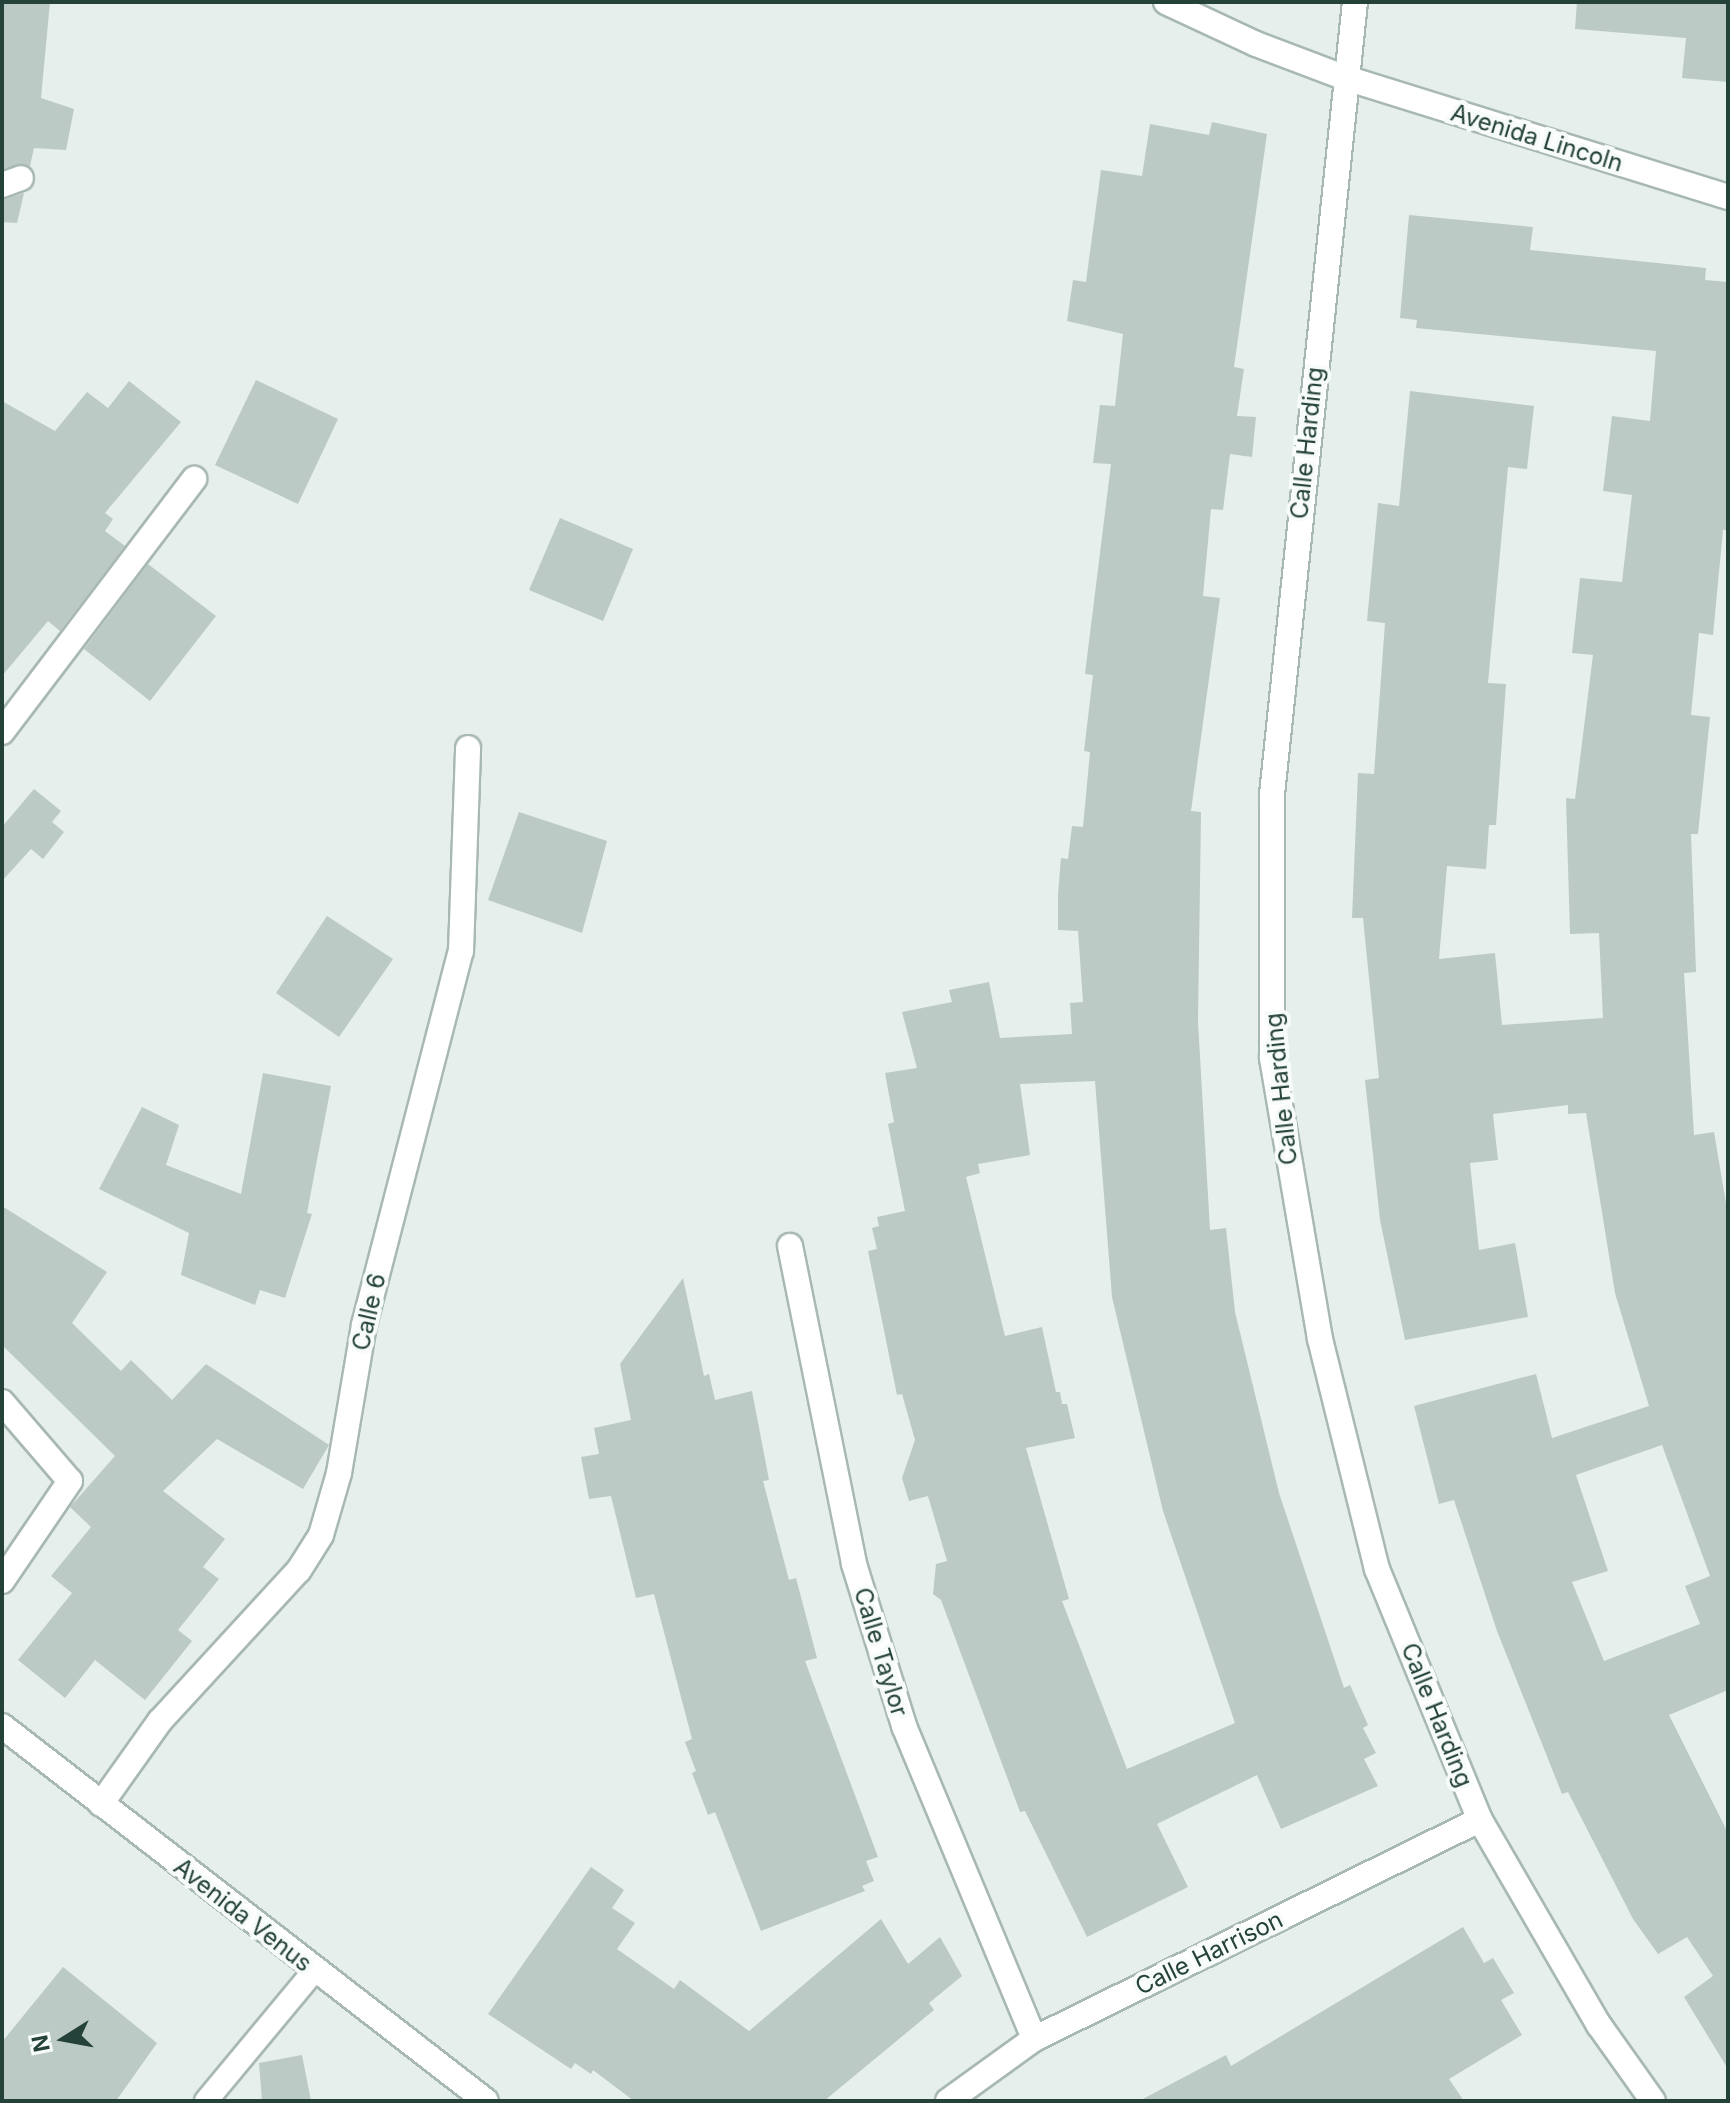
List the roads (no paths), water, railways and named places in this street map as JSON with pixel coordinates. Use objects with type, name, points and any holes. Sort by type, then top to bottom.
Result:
[{"type":"street","name":"Avenida Lincoln","points":[[1166,2],[1256,44],[1346,78],[1728,197]]},
{"type":"street","name":"Calle Harding","points":[[1355,2],[1272,795],[1272,1058],[1320,1339],[1377,1569],[1480,1820],[1599,2025],[1653,2101]]},
{"type":"street","points":[[2,732],[194,479]]},
{"type":"street","name":"Calle 6","points":[[101,1804],[160,1721],[299,1570],[321,1535],[339,1473],[364,1325],[461,951],[468,748]]},
{"type":"street","name":"Calle Taylor","points":[[790,1246],[854,1564],[904,1726],[1034,2039]]},
{"type":"street","points":[[2,1402],[70,1481],[2,1581]]},
{"type":"street","name":"Avenida Venus","points":[[2,1726],[314,1971],[486,2101]]},
{"type":"street","name":"Calle Harrison","points":[[948,2101],[1034,2039],[1480,1820]]},
{"type":"lane","points":[[206,2101],[314,1971]]}]
